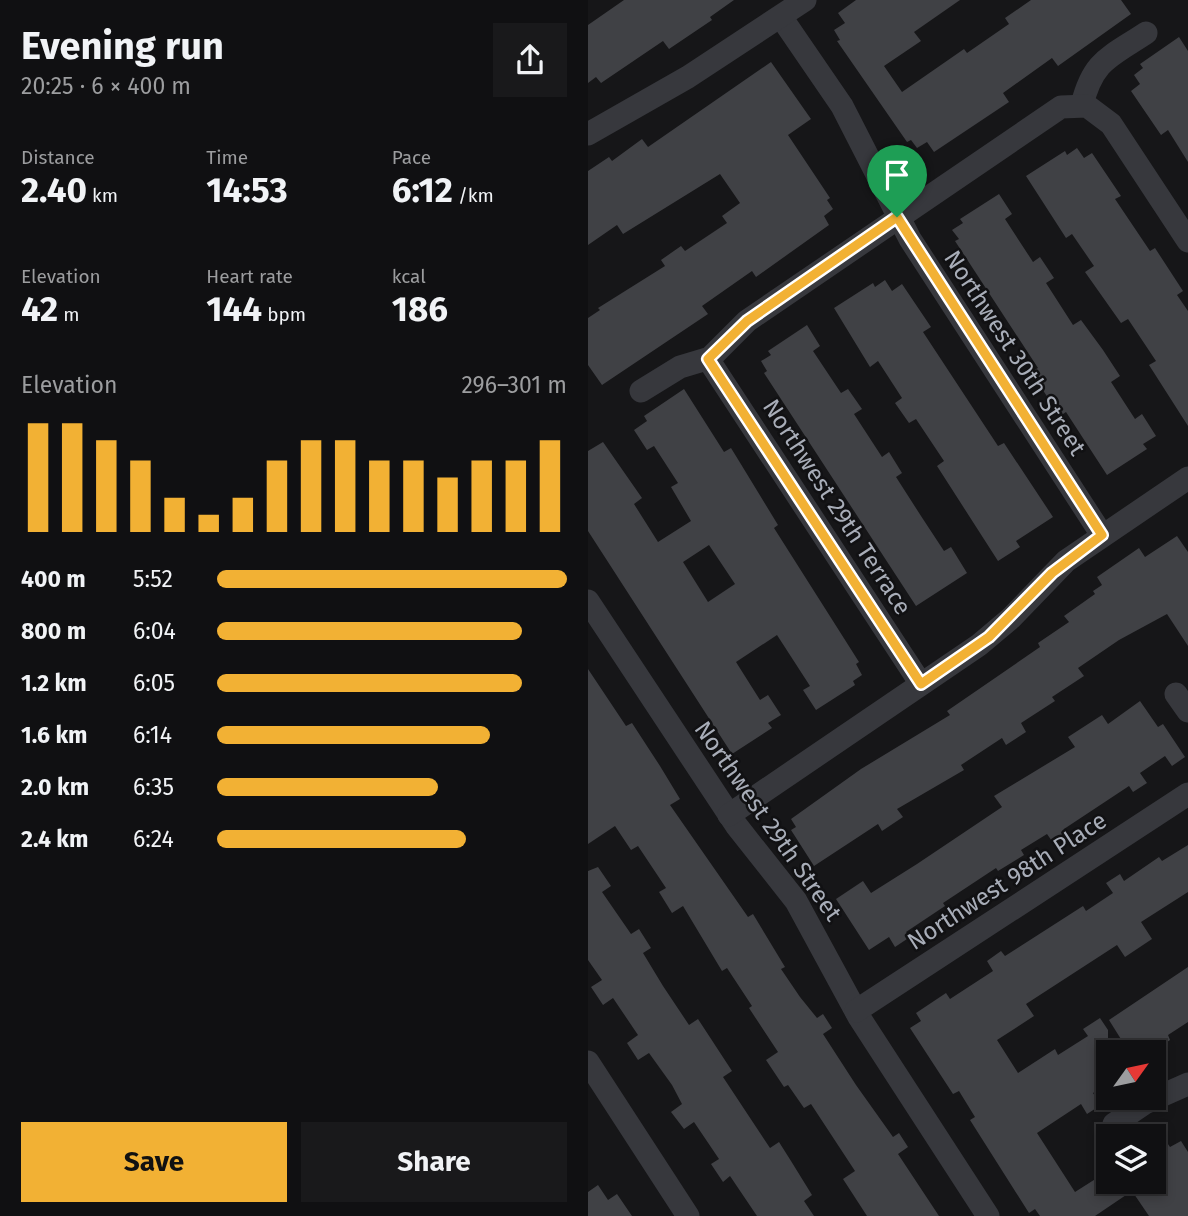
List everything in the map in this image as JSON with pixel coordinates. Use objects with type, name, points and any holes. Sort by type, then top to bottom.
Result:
[{"type":"street","points":[[588,134],[680,82],[805,0]]},
{"type":"street","name":"Northwest 30th Street","points":[[781,16],[842,106],[897,217],[1102,535]]},
{"type":"street","points":[[1082,105],[1088,79],[1097,68],[1146,33]]},
{"type":"street","points":[[641,391],[680,367],[708,359],[747,321],[1049,113],[1068,105],[1082,105],[1098,111],[1111,124],[1188,241]]},
{"type":"street","name":"Northwest 29th Terrace","points":[[708,359],[921,684]]},
{"type":"street","points":[[729,815],[989,637],[1052,573],[1102,535],[1188,478]]},
{"type":"street","name":"Northwest 29th Street","points":[[588,601],[729,815],[801,908],[856,1011],[988,1216]]},
{"type":"street","name":"Northwest 98th Place","points":[[856,1011],[1188,794]]},
{"type":"street","points":[[588,1062],[688,1216]]},
{"type":"street","points":[[1115,1124],[1145,1103],[1186,1089]]},
{"type":"building","points":[[624,0],[734,0],[710,17],[712,20],[669,49],[663,41],[601,83],[596,77],[588,83],[588,25]]},
{"type":"building","points":[[856,0],[960,0],[914,32],[921,41],[884,66],[902,92],[964,49],[967,53],[1009,24],[1005,18],[1031,0],[1121,0],[1131,14],[1058,66],[1052,58],[1003,93],[1009,102],[934,152],[927,142],[917,148],[911,140],[907,142],[837,41],[840,40],[834,30],[845,23],[838,13]]},
{"type":"building","points":[[1179,37],[1188,51],[1188,162],[1168,130],[1161,135],[1131,91],[1140,84],[1134,75],[1143,68],[1140,64]]},
{"type":"building","points":[[771,62],[811,119],[788,135],[830,198],[827,200],[833,209],[824,216],[829,225],[756,277],[752,271],[702,306],[708,314],[602,385],[588,365],[588,318],[600,310],[598,308],[665,266],[661,260],[681,246],[685,251],[727,223],[722,216],[740,203],[720,174],[623,234],[617,225],[588,245],[588,171],[609,157],[612,161],[642,139],[648,147]]},
{"type":"building","points":[[1077,148],[1084,158],[1092,153],[1121,196],[1115,199],[1150,251],[1155,248],[1183,291],[1177,295],[1188,311],[1188,426],[1149,365],[1156,361],[1128,319],[1121,323],[1085,272],[1094,266],[1072,234],[1066,238],[1026,176],[1065,151],[1067,155]]},
{"type":"building","points":[[999,194],[1012,214],[1005,219],[1033,262],[1040,257],[1054,278],[1046,283],[1073,325],[1081,320],[1120,376],[1111,382],[1135,419],[1142,414],[1156,436],[1143,444],[1147,449],[1107,475],[1066,412],[1060,416],[1031,372],[1038,368],[955,241],[959,239],[952,230],[963,223],[960,219]]},
{"type":"building","points":[[885,280],[892,291],[902,284],[931,327],[923,332],[998,446],[1004,443],[1053,517],[1016,541],[1020,547],[998,561],[937,466],[944,461],[916,419],[909,423],[895,403],[902,398],[878,361],[870,367],[834,308],[873,283],[875,287]]},
{"type":"building","points":[[807,325],[820,346],[813,351],[841,393],[848,389],[862,409],[854,414],[882,457],[889,452],[902,473],[896,477],[921,516],[944,551],[951,547],[967,573],[916,606],[764,373],[767,371],[761,361],[771,355],[768,351]]},
{"type":"building","points":[[684,389],[724,452],[731,448],[778,525],[774,528],[859,662],[856,664],[862,675],[853,681],[855,685],[816,710],[803,690],[810,686],[777,635],[736,662],[760,700],[768,695],[781,715],[768,723],[772,728],[732,754],[588,531],[588,451],[603,442],[642,498],[634,504],[658,542],[691,521],[671,487],[678,483],[654,446],[647,450],[634,430],[647,421],[644,416]],"holes":[[[709,545],[735,584],[708,602],[683,562]]]},
{"type":"building","points":[[1177,536],[1188,552],[1188,646],[1167,614],[1119,640],[1078,668],[1084,676],[1052,697],[1055,701],[1021,723],[1026,732],[1006,745],[1002,738],[961,765],[964,770],[897,809],[903,817],[882,831],[878,824],[814,866],[791,830],[796,827],[791,819],[861,769],[950,715],[947,711],[1040,647],[1038,643],[1069,622],[1064,616],[1095,594],[1093,591],[1102,585],[1097,577],[1139,548],[1145,557]]},
{"type":"building","points":[[588,669],[626,726],[632,723],[660,766],[680,799],[670,805],[748,917],[753,914],[785,967],[781,969],[800,997],[817,1018],[823,1014],[832,1028],[823,1034],[893,1137],[899,1133],[908,1147],[898,1154],[939,1216],[867,1216],[843,1179],[855,1171],[811,1104],[804,1108],[788,1085],[784,1087],[766,1060],[778,1052],[749,1008],[752,1006],[727,968],[722,971],[683,906],[672,913],[659,892],[666,888],[638,846],[631,850],[615,826],[588,844]]},
{"type":"building","points":[[1140,701],[1158,727],[1163,724],[1185,757],[1172,766],[1165,756],[1140,773],[1147,783],[1133,792],[1129,786],[1064,829],[1067,835],[1054,844],[1047,834],[1021,850],[1024,855],[998,871],[996,868],[943,903],[945,906],[906,932],[910,937],[895,947],[889,937],[869,950],[836,899],[863,881],[871,893],[917,864],[1002,807],[994,796],[1075,747],[1068,737],[1102,715],[1108,724]]},
{"type":"building","points":[[1188,845],[1188,892],[1141,922],[1152,939],[1125,957],[1117,945],[1026,1004],[1034,1016],[997,1040],[1018,1073],[1055,1049],[1058,1055],[1088,1036],[1083,1029],[1100,1018],[1108,1030],[1108,1040],[1096,1040],[1096,1091],[1093,1093],[1096,1108],[1087,1114],[1081,1104],[1037,1133],[1075,1192],[1096,1179],[1096,1194],[1128,1194],[1095,1216],[1040,1216],[1035,1209],[1029,1213],[970,1120],[975,1117],[959,1091],[953,1094],[910,1028],[921,1021],[916,1013],[946,993],[950,999],[993,971],[987,961],[1001,951],[1005,956],[1083,906],[1086,911],[1113,893],[1106,883],[1120,874],[1124,881],[1159,857],[1162,861]]},
{"type":"building","points":[[598,867],[611,886],[602,892],[631,934],[639,929],[651,948],[643,953],[689,1025],[698,1019],[732,1071],[723,1077],[770,1148],[779,1142],[812,1195],[804,1201],[814,1216],[757,1216],[730,1176],[723,1182],[711,1164],[719,1159],[694,1122],[684,1129],[671,1112],[682,1104],[672,1085],[649,1053],[638,1060],[627,1043],[638,1035],[613,998],[603,1005],[591,987],[602,980],[588,960],[588,871]]},
{"type":"building","points":[[1188,967],[1188,1022],[1168,1035],[1170,1040],[1166,1043],[1166,1040],[1122,1040],[1109,1020]]},
{"type":"building","points":[[1166,1141],[1170,1147],[1181,1141],[1188,1152],[1188,1216],[1149,1216],[1134,1194],[1166,1194]]},
{"type":"building","points":[[598,1185],[608,1200],[617,1194],[632,1216],[588,1216],[588,1192]]},
{"type":"route","points":[[897,217],[1102,535],[1052,573],[1011,618],[989,637],[921,684],[708,359],[747,321],[897,217]]}]
